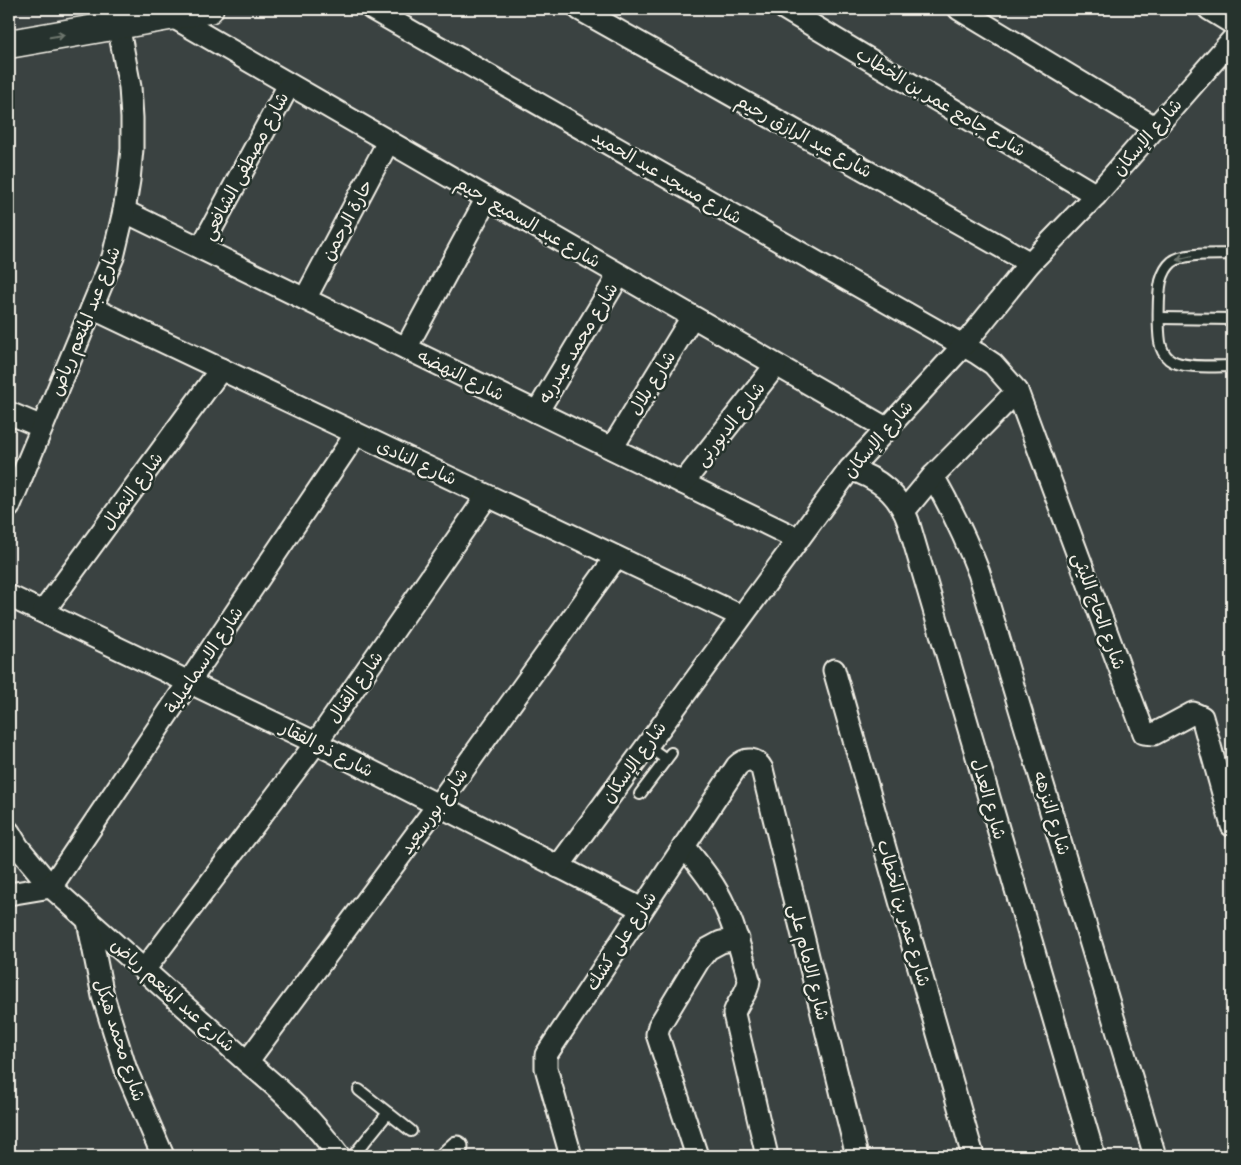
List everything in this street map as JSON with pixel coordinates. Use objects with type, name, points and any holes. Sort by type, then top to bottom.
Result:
[{"type":"main road","points":[[9,44],[117,17],[171,16],[209,9]]},
{"type":"street","name":"شارع مسجد عبد الحميد","points":[[372,9],[962,346]]},
{"type":"street","name":"شارع عبد الرازق رحيم","points":[[579,9],[1030,263]]},
{"type":"street","name":"شارع جامع عمر بن الخطاب","points":[[785,9],[1096,195]]},
{"type":"street","points":[[959,9],[1156,128]]},
{"type":"street","points":[[1209,9],[1232,22]]},
{"type":"street","name":"شارع عبد السميع رحيم","points":[[171,16],[886,428]]},
{"type":"street","name":"شارع عبد المنعم رياض","points":[[9,507],[113,257],[124,211],[130,180],[132,118],[130,87],[117,17]]},
{"type":"street","name":"شارع الإسكان","points":[[558,867],[850,469],[962,346],[1030,263],[1096,195],[1232,40]]},
{"type":"street","name":"شارع مصطفى الشافعي","points":[[201,248],[289,84]]},
{"type":"street","name":"حارة الرحمن","points":[[305,299],[388,142]]},
{"type":"street","points":[[406,348],[487,198]]},
{"type":"street","name":"شارع النهضه","points":[[124,211],[798,538]]},
{"type":"street","name":"شارع محمد عبدربه","points":[[537,412],[619,274]]},
{"type":"street","name":"شارع النادى","points":[[92,308],[741,616]]},
{"type":"street","name":"شارع بلال","points":[[612,448],[692,317]]},
{"type":"street","name":"شارع الحاج الليثى","points":[[962,346],[993,364],[1017,391],[1144,732],[1154,734],[1192,713],[1202,717],[1232,826]]},
{"type":"street","name":"شارع الدبورنى","points":[[683,483],[776,365]]},
{"type":"street","name":"شارع النضال","points":[[43,612],[221,369]]},
{"type":"street","points":[[904,511],[933,476],[1017,391]]},
{"type":"street","points":[[9,413],[42,427]]},
{"type":"street","name":"شارع الاسماعيلية","points":[[51,887],[356,434]]},
{"type":"street","name":"شارع العدل","points":[[850,469],[867,474],[882,483],[895,496],[904,511],[1094,1156]]},
{"type":"street","name":"شارع النزهه","points":[[933,476],[951,507],[979,573],[1155,1156]]},
{"type":"street","name":"شارع القنال","points":[[144,970],[316,743],[487,496]]},
{"type":"street","name":"شارع بورسعيد","points":[[247,1062],[438,805],[616,557]]},
{"type":"street","name":"شارع ذو الفقار","points":[[9,596],[316,743],[642,909]]},
{"type":"street","name":"شارع عمر بن الخطاب","points":[[834,670],[973,1156]]},
{"type":"street","name":"شارع على كشك","points":[[571,1156],[546,1068],[546,1055],[740,762],[753,760],[762,769]]},
{"type":"street","name":"شارع الامام على","points":[[762,769],[857,1156]]},
{"type":"street","name":"شارع عبد المنعم رياض","points":[[9,832],[18,847],[51,887],[247,1062],[275,1084],[301,1109],[339,1156]]},
{"type":"street","points":[[684,846],[706,874],[724,906],[738,940],[749,980],[747,991],[736,1007],[734,1014],[767,1156]]},
{"type":"street","points":[[9,894],[51,887]]},
{"type":"street","name":"شارع محمد هيكل","points":[[88,920],[108,1015],[126,1070],[163,1156]]},
{"type":"street","points":[[697,1156],[656,1034],[699,960],[708,949],[720,942],[738,940]]},
{"type":"lane","points":[[1232,254],[1184,256],[1173,261],[1166,269],[1159,291],[1160,343],[1162,351],[1168,358],[1175,363],[1184,365],[1232,366]]},
{"type":"lane","points":[[1160,318],[1232,319]]},
{"type":"lane","points":[[640,794],[669,756],[646,745]]},
{"type":"lane","points":[[359,1090],[411,1131]]},
{"type":"lane","points":[[353,1156],[388,1113]]}]
